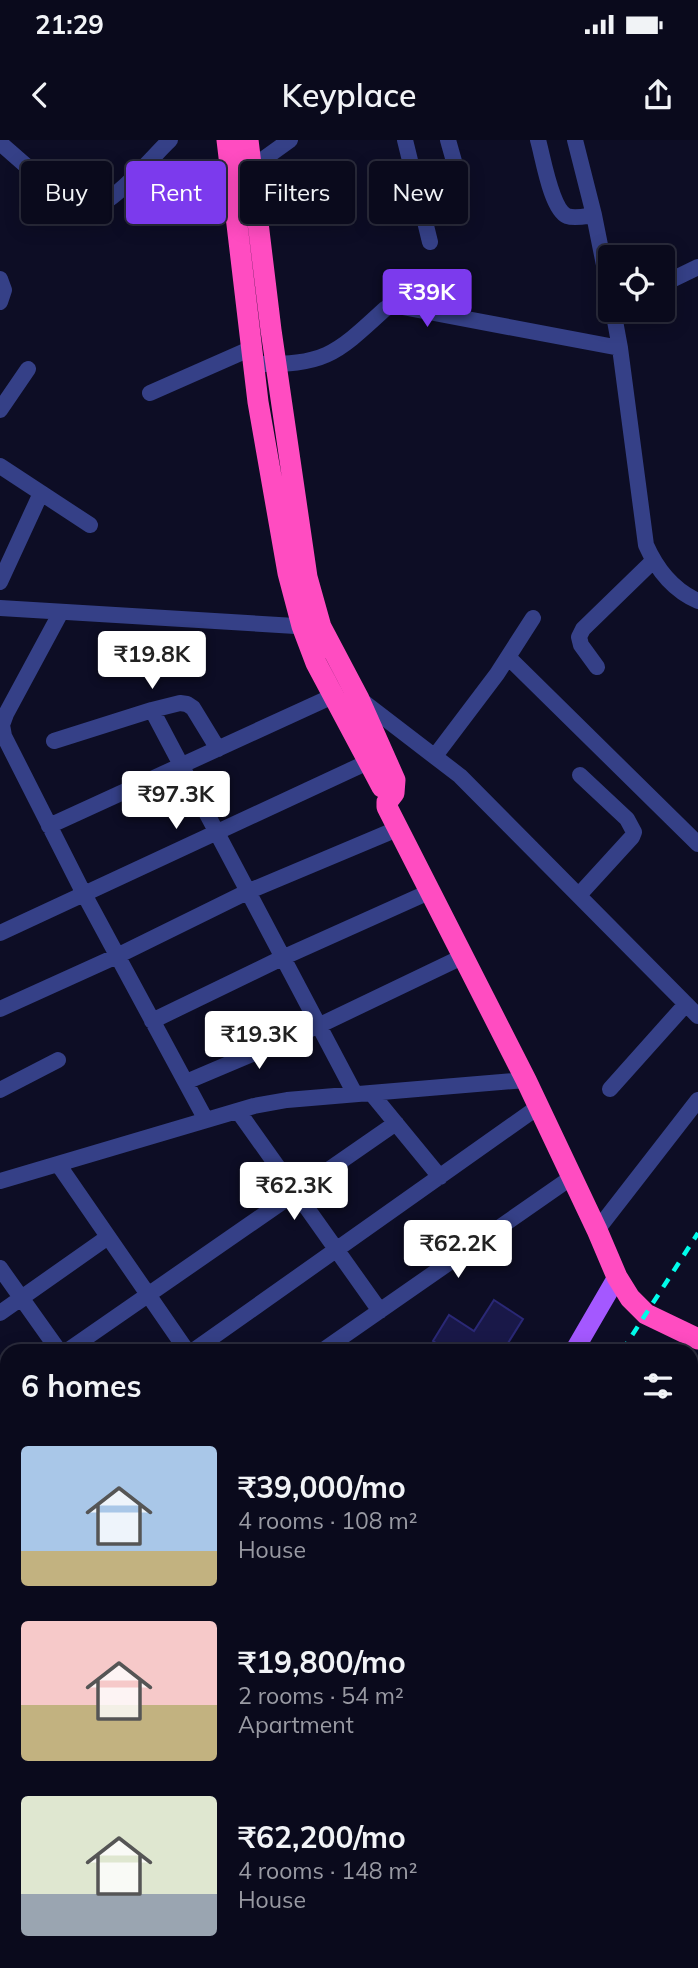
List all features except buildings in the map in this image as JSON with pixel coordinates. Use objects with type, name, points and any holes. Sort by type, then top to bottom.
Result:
[{"type":"highway","points":[[228,149],[253,356],[288,573],[312,627],[359,699],[395,780],[394,793],[387,802],[387,807],[526,1080],[617,1277],[630,1298],[646,1314],[698,1339]]},
{"type":"highway","points":[[250,151],[316,663],[382,787],[394,793]]},
{"type":"main road","points":[[578,1344],[617,1277]]},
{"type":"street","points":[[0,143],[74,204],[91,208],[110,199],[170,140]]},
{"type":"street","points":[[233,181],[250,151],[290,140]]},
{"type":"street","points":[[405,140],[430,242]]},
{"type":"street","points":[[448,140],[454,161]]},
{"type":"street","points":[[538,140],[554,200],[560,212],[573,217],[594,215]]},
{"type":"street","points":[[575,140],[600,245]]},
{"type":"street","points":[[675,278],[698,267]]},
{"type":"street","points":[[0,279],[4,290],[0,302]]},
{"type":"street","points":[[150,393],[253,356],[276,365],[311,361],[337,352],[392,305],[620,348]]},
{"type":"street","points":[[615,322],[646,545],[653,561],[667,579],[680,591],[698,601]]},
{"type":"street","points":[[0,410],[28,369]]},
{"type":"street","points":[[0,466],[90,525]]},
{"type":"street","points":[[0,582],[41,493]]},
{"type":"street","points":[[597,667],[581,645],[579,637],[583,629],[653,561]]},
{"type":"street","points":[[0,608],[312,627]]},
{"type":"street","points":[[61,612],[2,725],[4,736],[84,894],[206,1120]]},
{"type":"street","points":[[435,756],[508,657],[533,618]]},
{"type":"street","points":[[508,657],[698,844]]},
{"type":"street","points":[[49,825],[333,696]]},
{"type":"street","points":[[359,699],[460,776],[698,1016]]},
{"type":"street","points":[[54,741],[152,710],[187,704],[193,708],[218,748]]},
{"type":"street","points":[[152,710],[355,1094]]},
{"type":"street","points":[[0,933],[368,762]]},
{"type":"street","points":[[579,895],[634,832],[627,819],[580,775]]},
{"type":"street","points":[[0,1009],[117,956],[247,892],[397,829]]},
{"type":"street","points":[[152,1021],[282,958],[429,892]]},
{"type":"street","points":[[186,1082],[318,1026],[463,957]]},
{"type":"street","points":[[610,1089],[686,1004]]},
{"type":"street","points":[[0,1090],[58,1060]]},
{"type":"street","points":[[0,1181],[206,1120],[287,1100],[526,1080]]},
{"type":"street","points":[[371,1093],[440,1177]]},
{"type":"street","points":[[597,1230],[698,1100]]},
{"type":"street","points":[[202,1344],[538,1107]]},
{"type":"street","points":[[238,1111],[380,1311]]},
{"type":"street","points":[[77,1344],[396,1124]]},
{"type":"street","points":[[58,1164],[182,1344]]},
{"type":"street","points":[[332,1344],[572,1177]]},
{"type":"street","points":[[0,1313],[108,1237]]},
{"type":"street","points":[[0,1268],[54,1344]]},
{"type":"railway","points":[[627,1344],[698,1233]]}]
